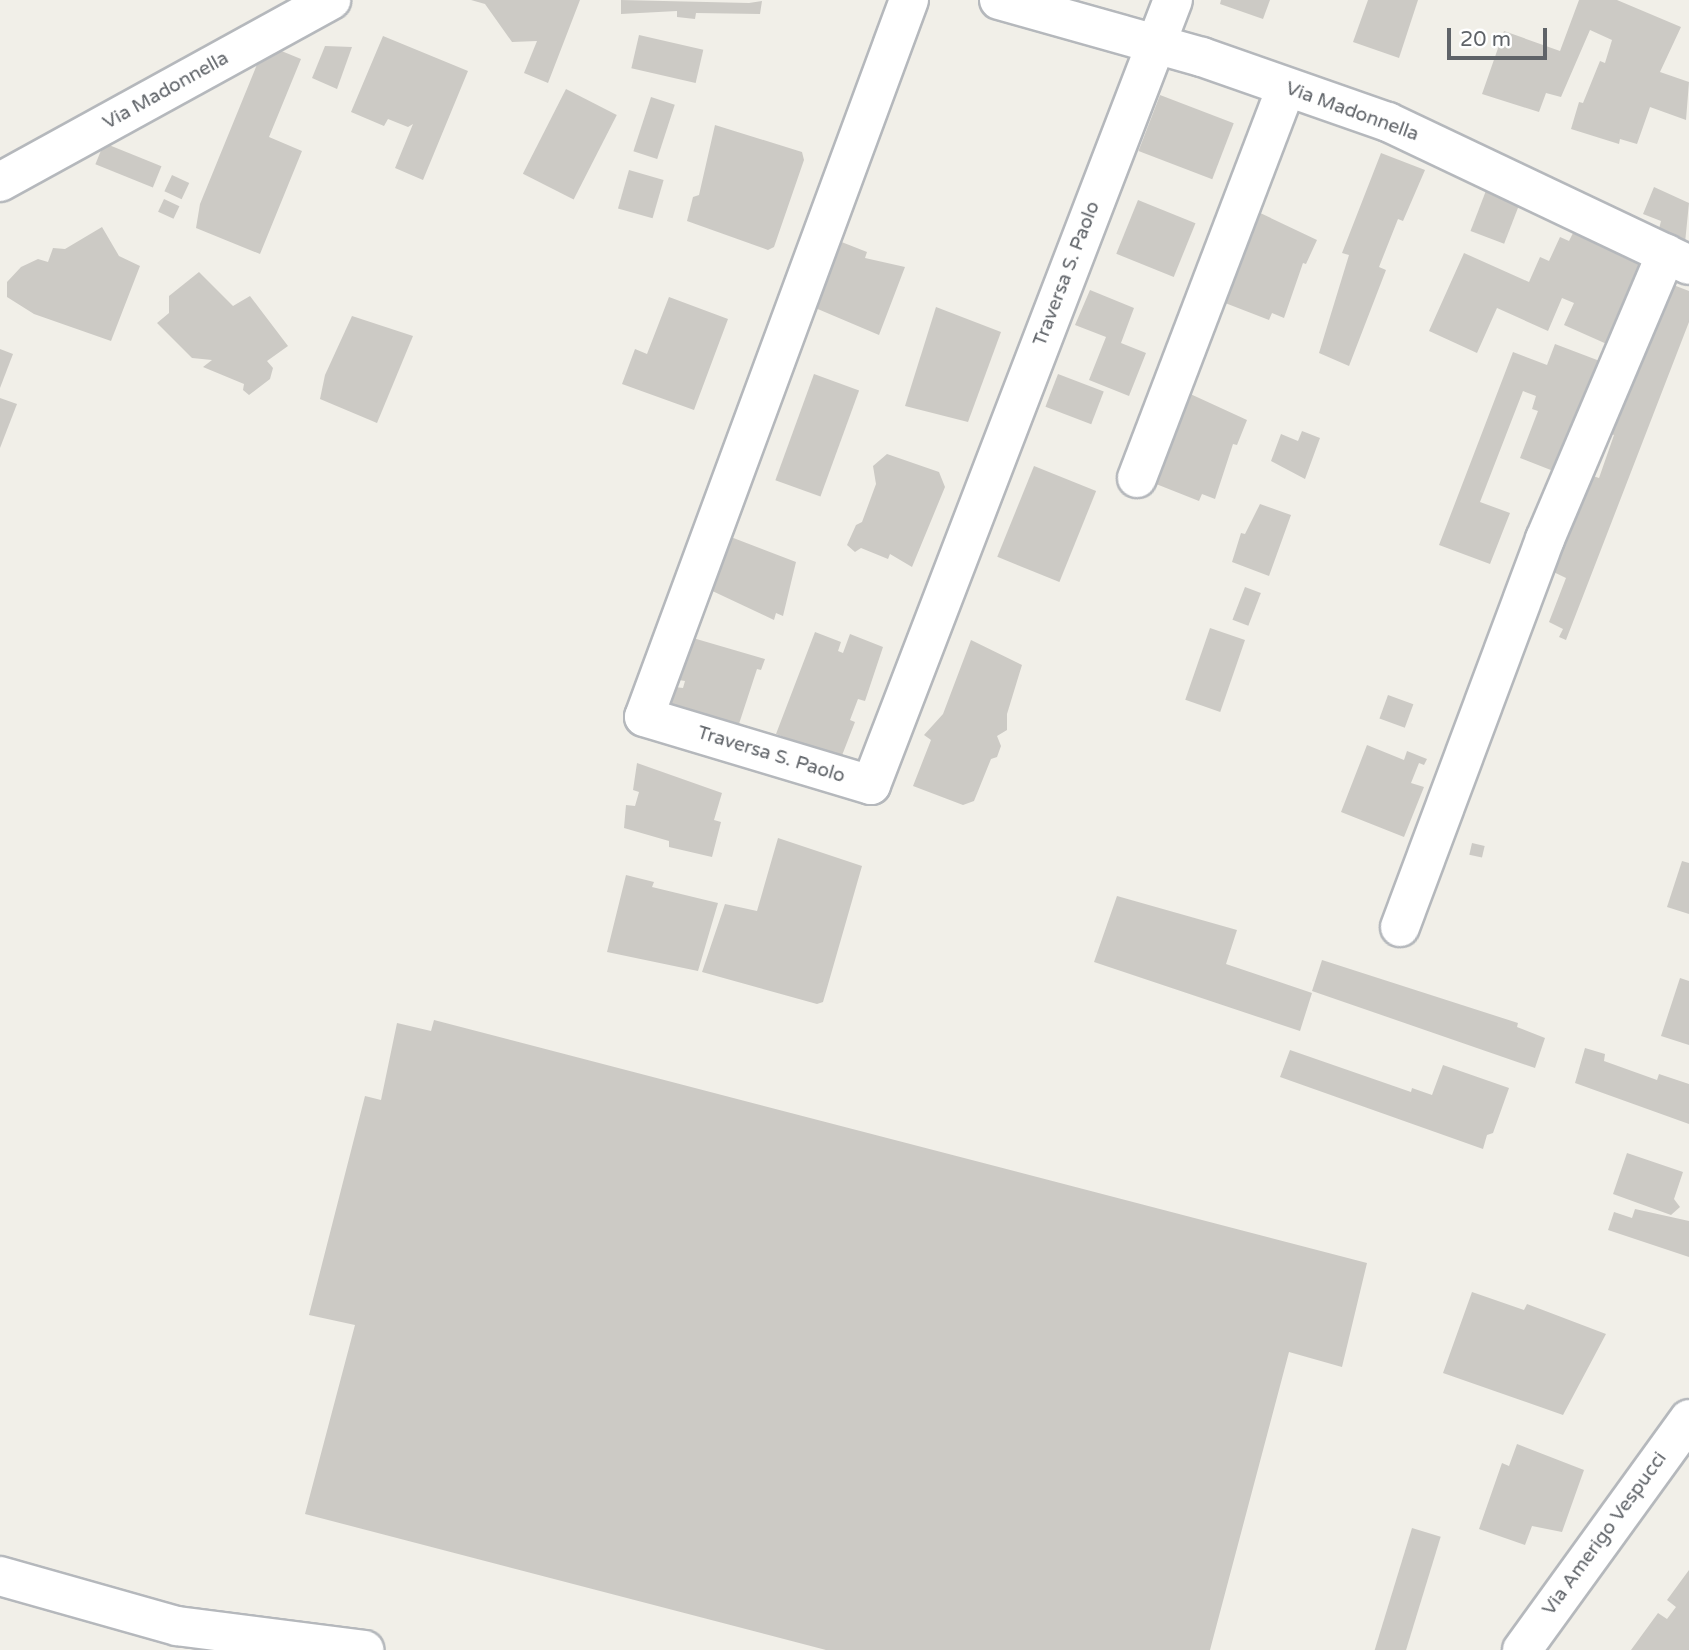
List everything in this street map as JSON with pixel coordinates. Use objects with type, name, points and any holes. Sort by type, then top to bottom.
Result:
[{"type":"street","name":"Via Madonnella","points":[[0,182],[331,0]]},
{"type":"street","name":"Traversa S. Paolo","points":[[909,0],[644,717],[871,785],[1156,44]]},
{"type":"street","name":"Via Madonnella","points":[[999,0],[1156,44],[1388,122],[1678,259]]},
{"type":"street","points":[[1156,44],[1173,0]]},
{"type":"street","points":[[1137,478],[1286,88]]},
{"type":"street","points":[[1400,927],[1545,539],[1678,259]]},
{"type":"street","name":"Via Amerigo Vespucci","points":[[1522,1650],[1689,1419]]},
{"type":"street","points":[[0,1576],[173,1638],[364,1650]]},
{"type":"building","points":[[471,0],[580,0],[548,83],[524,73],[537,41],[512,42],[485,4]]},
{"type":"building","points":[[621,0],[762,1],[760,14],[696,13],[695,19],[677,17],[677,11],[621,14]]},
{"type":"building","points":[[1221,0],[1270,0],[1263,19],[1220,4]]},
{"type":"building","points":[[1368,0],[1418,0],[1399,58],[1353,42]]},
{"type":"building","points":[[1579,0],[1617,0],[1681,27],[1660,72],[1689,82],[1686,120],[1650,107],[1637,144],[1620,139],[1619,144],[1571,129],[1579,102],[1583,103],[1600,61],[1605,63],[1612,40],[1590,30],[1561,97],[1546,93],[1539,112],[1482,94],[1504,31],[1560,51]]},
{"type":"building","points":[[639,35],[703,50],[696,83],[631,68]]},
{"type":"building","points":[[383,36],[468,71],[423,180],[395,168],[413,124],[408,127],[388,119],[384,126],[351,112]]},
{"type":"building","points":[[325,46],[352,47],[337,89],[312,78]]},
{"type":"building","points":[[279,50],[301,59],[269,137],[302,151],[260,254],[196,228],[200,204],[258,62]]},
{"type":"building","points":[[566,89],[617,115],[574,200],[523,174]]},
{"type":"building","points":[[1160,95],[1234,123],[1212,179],[1138,151]]},
{"type":"building","points":[[651,97],[675,105],[657,159],[633,151]]},
{"type":"building","points":[[715,125],[802,152],[804,160],[774,247],[768,250],[687,221],[693,197],[699,195]]},
{"type":"building","points":[[104,143],[161,166],[153,188],[95,164]]},
{"type":"building","points":[[1381,153],[1425,170],[1403,221],[1398,219],[1379,267],[1386,270],[1349,366],[1319,353],[1349,255],[1342,253]]},
{"type":"building","points":[[629,170],[664,180],[653,218],[618,208]]},
{"type":"building","points":[[172,175],[189,183],[182,199],[164,191]]},
{"type":"building","points":[[1654,187],[1689,203],[1685,243],[1659,229],[1661,221],[1643,214]]},
{"type":"building","points":[[1487,188],[1521,201],[1504,244],[1471,231]]},
{"type":"building","points":[[164,199],[179,206],[173,219],[158,212]]},
{"type":"building","points":[[1138,200],[1195,223],[1174,277],[1116,254]]},
{"type":"building","points":[[1256,211],[1317,240],[1306,264],[1303,263],[1284,318],[1272,313],[1269,320],[1220,301]]},
{"type":"building","points":[[102,227],[119,256],[140,266],[111,341],[34,314],[7,297],[7,282],[21,267],[38,259],[48,262],[53,248],[65,249]]},
{"type":"building","points":[[1573,233],[1645,265],[1609,345],[1564,325],[1574,303],[1562,298],[1548,331],[1497,308],[1477,353],[1429,331],[1464,253],[1529,282],[1540,257],[1549,261],[1560,237],[1569,241]]},
{"type":"building","points":[[839,241],[867,252],[865,258],[905,267],[879,335],[813,307]]},
{"type":"building","points":[[199,272],[233,306],[250,296],[288,346],[267,361],[273,368],[270,379],[249,395],[243,390],[244,384],[203,367],[212,360],[192,358],[157,323],[169,313],[169,296]]},
{"type":"building","points":[[1663,281],[1689,291],[1689,322],[1566,640],[1559,637],[1563,629],[1549,622],[1566,578],[1543,567],[1578,471],[1599,478],[1614,435],[1606,432]]},
{"type":"building","points":[[1090,290],[1134,308],[1121,343],[1146,353],[1129,396],[1089,380],[1106,337],[1075,325]]},
{"type":"building","points":[[669,297],[728,319],[694,410],[622,384],[635,349],[647,354]]},
{"type":"building","points":[[936,307],[1001,332],[968,422],[905,406]]},
{"type":"building","points":[[352,316],[413,336],[377,423],[320,399],[325,375]]},
{"type":"building","points":[[1555,344],[1605,363],[1561,474],[1520,458],[1538,411],[1532,409],[1536,396],[1523,391],[1480,502],[1510,513],[1490,564],[1439,545],[1513,352],[1547,365]]},
{"type":"building","points":[[0,349],[13,354],[0,388]]},
{"type":"building","points":[[814,374],[859,390],[820,497],[775,480]]},
{"type":"building","points":[[1058,374],[1104,392],[1091,424],[1045,407]]},
{"type":"building","points":[[1186,392],[1247,420],[1237,445],[1233,444],[1215,499],[1202,494],[1199,501],[1151,482]]},
{"type":"building","points":[[0,398],[17,404],[0,448]]},
{"type":"building","points":[[1302,431],[1320,438],[1305,479],[1271,461],[1281,434],[1298,441]]},
{"type":"building","points":[[887,454],[939,472],[945,487],[912,567],[890,554],[888,559],[861,548],[855,552],[847,545],[856,525],[862,522],[876,484],[873,466]]},
{"type":"building","points":[[1034,466],[1096,491],[1059,582],[997,557]]},
{"type":"building","points":[[1260,504],[1291,515],[1269,576],[1232,562],[1241,533],[1245,534]]},
{"type":"building","points":[[723,534],[796,562],[783,616],[776,613],[774,620],[706,588]]},
{"type":"building","points":[[1245,587],[1261,593],[1248,626],[1232,620]]},
{"type":"building","points":[[1210,628],[1245,640],[1220,712],[1185,700]]},
{"type":"building","points":[[815,632],[841,642],[838,651],[843,653],[850,634],[883,647],[865,701],[858,699],[850,720],[855,722],[841,758],[776,734]]},
{"type":"building","points":[[693,638],[765,659],[761,670],[757,669],[736,733],[665,712],[675,687],[683,688],[685,681],[679,680]]},
{"type":"building","points":[[971,640],[1022,665],[1007,714],[1007,730],[997,736],[1001,746],[997,757],[991,759],[974,801],[963,805],[913,786],[931,740],[924,735],[943,714]]},
{"type":"building","points":[[1388,695],[1413,704],[1405,728],[1379,718]]},
{"type":"building","points":[[1367,745],[1404,760],[1407,751],[1427,759],[1424,765],[1419,763],[1411,783],[1424,787],[1404,837],[1341,812]]},
{"type":"building","points":[[637,763],[722,793],[714,820],[721,822],[712,857],[669,847],[669,841],[624,828],[626,805],[635,806],[639,792],[633,790]]},
{"type":"building","points":[[778,838],[862,866],[823,1002],[817,1004],[702,972],[725,904],[757,911]]},
{"type":"building","points":[[1472,843],[1485,846],[1482,858],[1469,855]]},
{"type":"building","points":[[1682,861],[1689,863],[1689,914],[1667,907]]},
{"type":"building","points":[[626,875],[654,882],[652,887],[718,903],[698,971],[607,952]]},
{"type":"building","points":[[1117,896],[1237,930],[1226,964],[1312,993],[1300,1031],[1094,962]]},
{"type":"building","points":[[1322,960],[1518,1023],[1517,1027],[1545,1038],[1535,1068],[1312,991]]},
{"type":"building","points":[[1680,978],[1689,981],[1689,1045],[1661,1036]]},
{"type":"building","points":[[434,1020],[1367,1263],[1342,1367],[1289,1352],[1210,1650],[826,1650],[305,1514],[355,1325],[309,1315],[365,1096],[381,1100],[397,1023],[431,1031]]},
{"type":"building","points":[[1585,1048],[1605,1054],[1604,1061],[1657,1080],[1659,1074],[1689,1084],[1689,1124],[1575,1083]]},
{"type":"building","points":[[1290,1050],[1411,1092],[1412,1088],[1432,1095],[1443,1065],[1509,1088],[1493,1133],[1487,1135],[1483,1149],[1280,1077]]},
{"type":"building","points":[[1627,1153],[1683,1172],[1674,1199],[1680,1207],[1671,1215],[1613,1194]]},
{"type":"building","points":[[1635,1209],[1689,1221],[1689,1257],[1608,1230],[1614,1212],[1632,1218]]},
{"type":"building","points":[[1472,1292],[1524,1310],[1527,1304],[1606,1334],[1563,1415],[1443,1373]]},
{"type":"building","points":[[1517,1444],[1584,1470],[1562,1532],[1532,1526],[1525,1545],[1479,1529],[1502,1463],[1509,1466]]},
{"type":"building","points":[[1412,1528],[1441,1537],[1406,1650],[1375,1650]]},
{"type":"building","points":[[1689,1570],[1689,1650],[1631,1650],[1658,1613],[1667,1619],[1676,1607],[1667,1600]]}]
